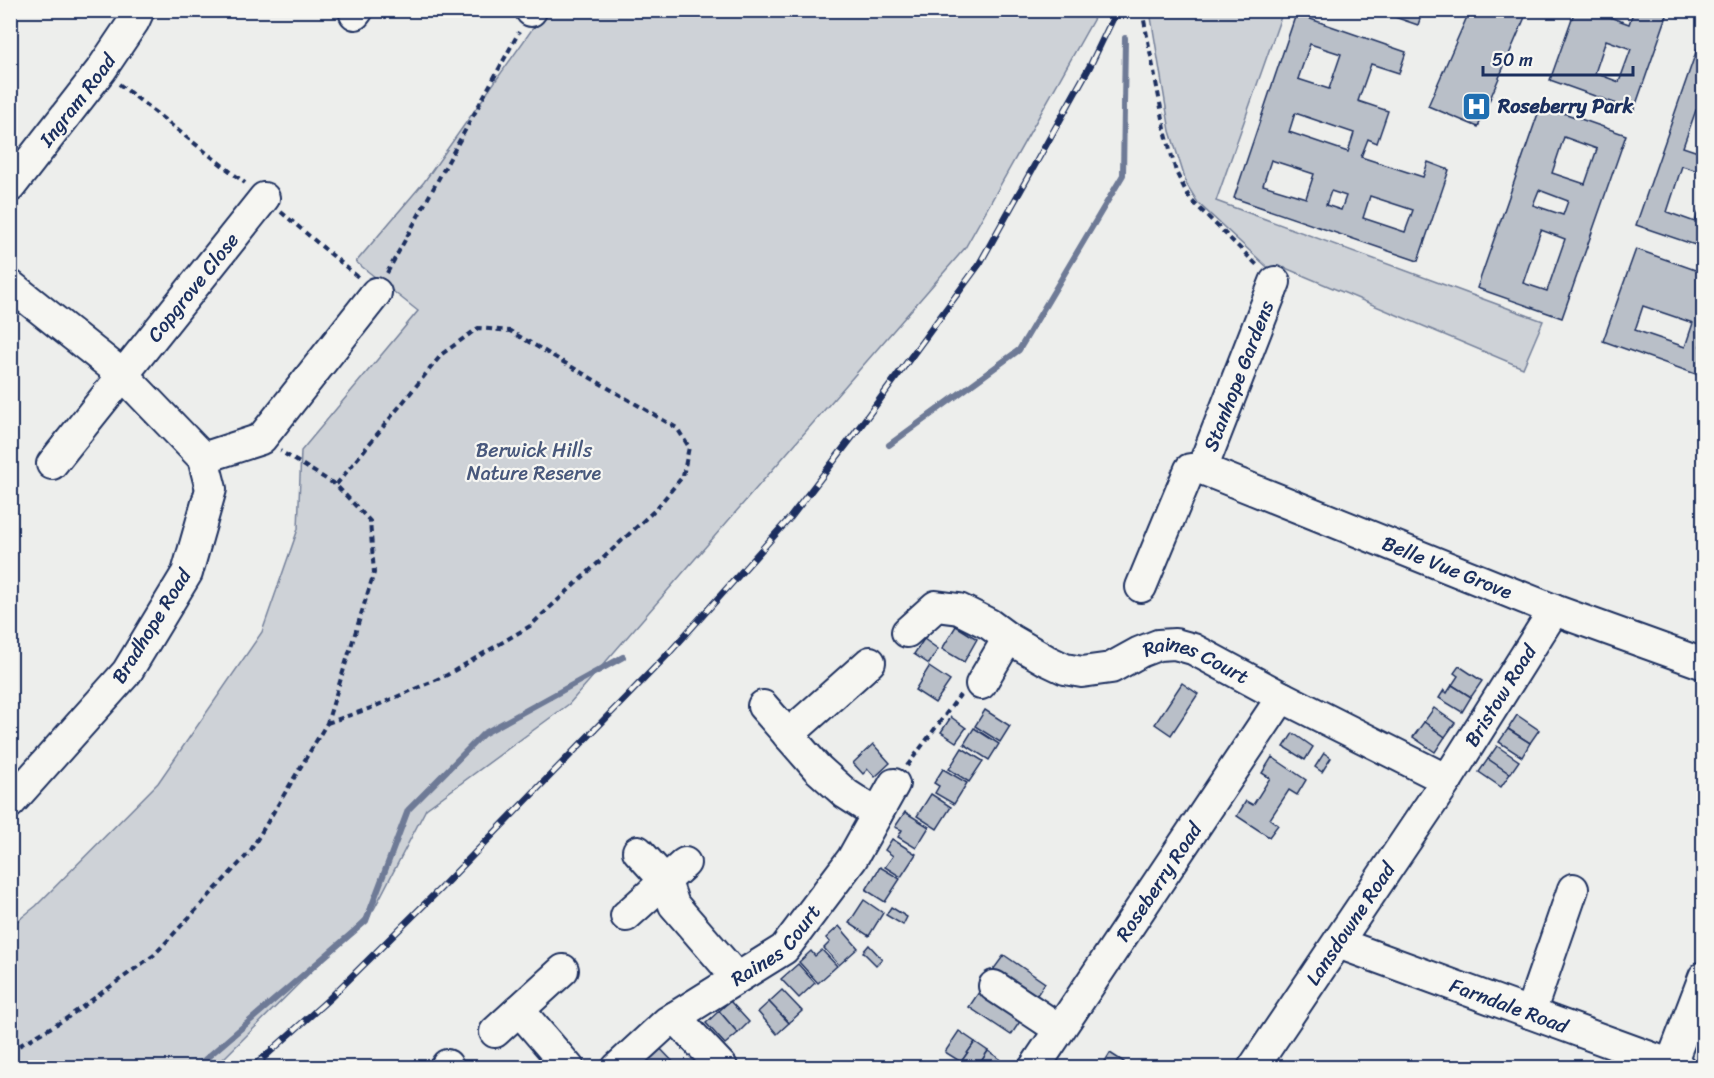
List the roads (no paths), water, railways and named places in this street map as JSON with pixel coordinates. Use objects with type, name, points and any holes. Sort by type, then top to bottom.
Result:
[{"type":"street","name":"Ingram Road","points":[[10,187],[100,70],[134,21],[139,10]]},
{"type":"street","name":"Copgrove Close","points":[[52,464],[264,198]]},
{"type":"street","name":"Stanhope Gardens","points":[[1141,587],[1196,469],[1275,282]]},
{"type":"street","name":"Bradhope Road","points":[[10,285],[123,375],[203,458],[212,489],[187,573],[127,672],[10,803]]},
{"type":"street","points":[[203,458],[261,439],[376,293]]},
{"type":"street","name":"Belle Vue Grove","points":[[1196,469],[1554,610],[1704,664]]},
{"type":"street","name":"Raines Court","points":[[907,632],[936,606],[959,609],[1065,669],[1082,672],[1111,668],[1158,645],[1175,644],[1193,649],[1282,697],[1447,780]]},
{"type":"street","name":"Bristow Road","points":[[1447,780],[1554,610]]},
{"type":"street","points":[[972,686],[1008,638]]},
{"type":"street","points":[[788,735],[870,662]]},
{"type":"street","name":"Roseberry Road","points":[[1034,1068],[1282,697]]},
{"type":"street","points":[[763,706],[817,768],[846,794],[877,814]]},
{"type":"street","name":"Lansdowne Road","points":[[1253,1068],[1447,780]]},
{"type":"street","name":"Raines Court","points":[[617,1068],[667,1022],[784,949],[852,859],[894,784]]},
{"type":"street","points":[[638,851],[675,872]]},
{"type":"street","points":[[675,872],[674,905],[738,978]]},
{"type":"street","points":[[626,915],[675,872]]},
{"type":"street","points":[[1530,1013],[1573,889]]},
{"type":"street","name":"Farndale Road","points":[[1338,943],[1663,1064]]},
{"type":"street","points":[[1663,1064],[1704,977]]},
{"type":"street","points":[[495,1032],[552,980]]},
{"type":"street","points":[[994,986],[1059,1029]]},
{"type":"street","points":[[519,1010],[570,1068]]},
{"type":"street","points":[[675,1017],[722,1067]]},
{"type":"waterway","points":[[1074,10],[1077,15]]},
{"type":"waterway","points":[[889,445],[1019,350],[1123,175],[1125,38]]},
{"type":"waterway","points":[[195,1068],[366,921],[408,810],[483,734],[623,657]]},
{"type":"railway","points":[[252,1068],[329,999],[440,889],[669,653],[790,518],[980,263],[1090,66],[1117,10]]},
{"type":"place","name":"Roseberry Park","points":[[1477,106]]},
{"type":"park label","name":"Berwick Hills Nature Reserve","points":[[534,462]]}]
